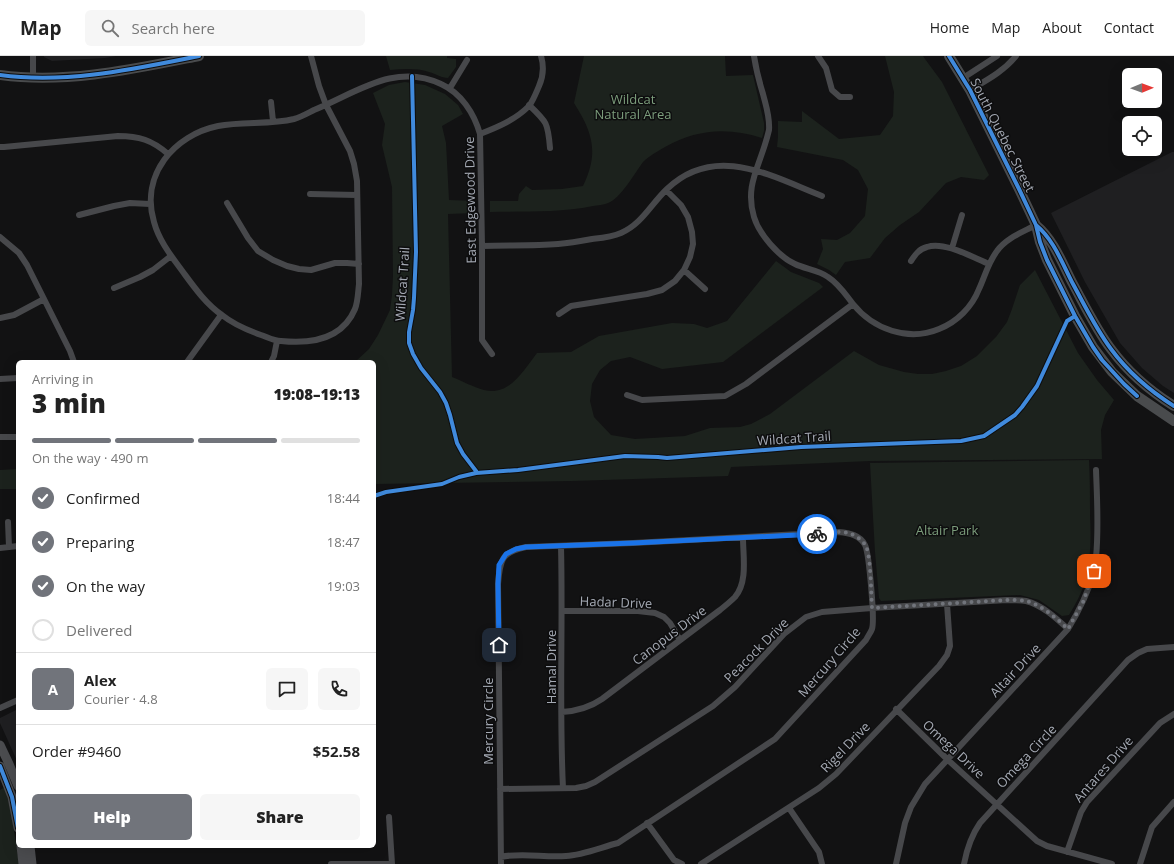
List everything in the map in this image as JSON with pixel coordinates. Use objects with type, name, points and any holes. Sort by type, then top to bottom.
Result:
[{"type":"main road","points":[[0,75],[33,77],[67,76],[123,71],[198,56]]},
{"type":"main road","name":"South Quebec Street","points":[[949,56],[970,90],[1036,225],[1040,242],[1047,260],[1075,316],[1093,347],[1112,372],[1137,396],[1174,420]]},
{"type":"main road","name":"South Quebec Street","points":[[1036,225],[1047,235],[1056,249],[1087,311],[1111,349],[1139,379],[1156,394],[1174,406]]},
{"type":"street","points":[[33,56],[33,77]]},
{"type":"street","points":[[0,147],[4,148],[118,136],[133,136],[147,140],[159,146],[168,154],[151,188],[150,204],[153,221],[159,236],[196,290],[221,315],[253,332],[277,341],[297,343],[312,342],[330,336],[340,330],[355,310],[358,297],[359,264],[357,180],[354,164],[350,151],[326,105],[311,56]]},
{"type":"street","points":[[480,134],[508,122],[529,105],[542,79],[542,56]]},
{"type":"street","points":[[754,56],[768,115],[769,130],[751,186],[751,202],[754,218],[769,243],[780,255],[794,264],[827,276],[836,283],[853,304],[870,321],[885,329],[907,334],[928,333],[940,329],[950,323],[966,309],[974,299],[989,264],[1003,244],[1036,225]]},
{"type":"street","points":[[818,56],[826,68],[832,90],[840,97],[850,97]]},
{"type":"street","points":[[963,78],[997,56]]},
{"type":"street","points":[[970,90],[997,74],[1012,62],[1016,56]]},
{"type":"street","points":[[450,88],[467,60]]},
{"type":"street","name":"East Edgewood Drive","points":[[168,154],[177,145],[202,131],[220,126],[295,118],[385,78],[399,76],[426,78],[450,88],[461,98],[477,123],[480,134],[482,340],[492,354]]},
{"type":"street","points":[[271,102],[273,121]]},
{"type":"street","points":[[529,105],[545,121],[549,131],[550,148]]},
{"type":"street","points":[[482,246],[559,244],[620,234],[640,221],[666,190],[678,179],[691,172],[715,165],[727,165],[756,170],[822,196]]},
{"type":"street","points":[[559,314],[571,306],[647,294],[662,290],[675,281],[684,270],[690,257],[693,244],[692,232],[688,217],[682,205],[666,190]]},
{"type":"street","points":[[310,194],[357,195]]},
{"type":"street","points":[[79,215],[130,203],[150,204]]},
{"type":"street","points":[[227,203],[248,238],[258,251],[273,260],[287,266],[311,270],[336,263],[359,264]]},
{"type":"street","points":[[952,248],[962,215]]},
{"type":"street","points":[[1,239],[19,253],[27,265],[73,360]]},
{"type":"street","points":[[911,261],[919,250],[928,246],[939,246],[952,248],[989,264]]},
{"type":"street","points":[[114,288],[153,270],[172,256]]},
{"type":"street","points":[[684,270],[705,289]]},
{"type":"street","points":[[0,318],[14,315],[44,299]]},
{"type":"street","points":[[627,396],[642,400],[725,396],[746,384],[853,304]]},
{"type":"street","points":[[188,360],[221,315]]},
{"type":"street","points":[[272,360],[277,341]]},
{"type":"street","points":[[0,379],[16,378]]},
{"type":"street","points":[[0,437],[16,437]]},
{"type":"street","name":"Altair Drive","points":[[896,864],[910,807],[925,784],[1068,629],[1083,602],[1094,571],[1098,531],[1096,470]]},
{"type":"street","points":[[8,522],[9,547]]},
{"type":"street","name":"Mercury Circle","points":[[839,532],[850,534],[859,538],[865,545],[868,553],[873,628],[866,640],[775,739],[618,842],[567,856],[510,855],[501,861],[498,584],[499,565],[506,554],[516,549],[526,547],[743,538],[839,532]]},
{"type":"street","name":"Canopus Drive","points":[[562,712],[573,712],[593,706],[735,597],[743,579],[743,538]]},
{"type":"street","points":[[0,548],[16,546]]},
{"type":"street","name":"Hamal Drive","points":[[561,546],[561,743],[563,788]]},
{"type":"street","name":"Peacock Drive","points":[[500,789],[563,788],[586,786],[595,782],[713,706],[735,688],[784,634],[806,617],[822,612],[1007,600],[1024,601],[1037,605],[1060,621],[1068,629]]},
{"type":"street","name":"Rigel Drive","points":[[701,864],[819,788],[836,774],[947,655],[950,646],[947,604]]},
{"type":"street","name":"Hadar Drive","points":[[562,611],[638,611],[655,613],[664,618],[670,624],[680,640]]},
{"type":"street","name":"Omega Circle","points":[[1112,864],[1047,846],[1037,841],[996,804],[1128,660],[1147,649],[1174,647]]},
{"type":"street","points":[[0,708],[16,701]]},
{"type":"street","name":"Omega Drive","points":[[896,710],[996,804]]},
{"type":"street","name":"Antares Drive","points":[[1067,852],[1078,818],[1087,802],[1160,723],[1174,714]]},
{"type":"street","points":[[0,745],[16,781]]},
{"type":"street","points":[[0,766],[12,797],[16,818]]},
{"type":"street","points":[[1140,864],[1152,827],[1174,802]]},
{"type":"street","points":[[964,864],[972,834],[996,804]]},
{"type":"street","points":[[789,808],[818,852],[822,864]]},
{"type":"street","points":[[331,864],[392,864],[389,817]]},
{"type":"street","points":[[647,823],[674,860],[682,864]]},
{"type":"street","points":[[21,848],[23,864]]},
{"type":"street","points":[[30,848],[32,864]]},
{"type":"shaded area","points":[[44,56],[116,56],[52,61]]},
{"type":"shaded area","points":[[1174,152],[1174,393],[1163,386],[1142,368],[1120,343],[1085,282],[1051,213]]},
{"type":"shaded area","points":[[16,710],[16,759],[0,723],[0,718]]},
{"type":"green space","points":[[386,56],[447,56],[447,58],[456,59],[456,67],[448,78],[420,70],[390,70]]},
{"type":"green space","name":"Wildcat Natural Area","points":[[584,56],[725,56],[726,76],[753,75],[764,123],[762,138],[749,134],[725,131],[701,133],[677,141],[659,150],[645,160],[622,191],[613,201],[606,204],[554,211],[490,212],[490,201],[518,201],[519,194],[526,186],[532,190],[562,189],[583,186],[591,163],[592,143],[586,124],[574,103]]},
{"type":"green space","points":[[885,56],[923,56],[942,82],[989,175],[984,180],[961,177],[946,183],[919,212],[900,225],[885,238],[870,258],[845,262],[836,275],[817,264],[823,249],[821,239],[837,240],[850,233],[865,216],[868,189],[858,170],[843,160],[777,147],[778,121],[802,122],[802,111],[839,139],[880,135],[893,116],[894,92]]},
{"type":"green space","points":[[405,82],[425,85],[445,94],[458,105],[463,114],[442,126],[446,143],[449,200],[474,201],[474,213],[448,214],[452,377],[472,386],[493,391],[509,386],[521,374],[537,353],[571,352],[599,336],[672,323],[694,324],[707,328],[727,321],[776,261],[791,272],[819,283],[823,287],[723,362],[662,369],[630,357],[611,361],[600,370],[592,384],[590,401],[594,417],[611,435],[635,439],[685,436],[710,428],[740,427],[751,424],[770,414],[854,351],[879,365],[918,374],[932,374],[961,366],[977,356],[996,337],[1007,322],[1020,285],[1035,270],[1078,353],[1097,380],[1114,400],[1105,415],[1101,430],[1102,459],[870,461],[731,467],[728,476],[572,481],[376,484],[376,360],[357,360],[369,349],[378,335],[390,310],[392,295],[392,187],[382,145],[385,124],[373,93],[389,85]]},
{"type":"green space","name":"Altair Park","points":[[1089,460],[1089,563],[1083,589],[1069,615],[1062,616],[1039,600],[1020,595],[881,601],[879,598],[875,552],[870,463]]},
{"type":"green space","points":[[16,469],[16,489],[0,489],[0,470]]},
{"type":"green space","points":[[5,787],[12,817],[19,864],[0,864],[0,790]]},
{"type":"cycle path","points":[[0,75],[50,78],[100,74],[199,56]]},
{"type":"cycle path","points":[[949,56],[970,90],[1019,189],[1036,225],[1040,242],[1047,260],[1075,316],[1102,360],[1137,396]]},
{"type":"cycle path","name":"Wildcat Trail","points":[[412,76],[416,252],[414,298],[409,332],[409,343],[421,368],[440,392],[446,403],[457,443],[476,473]]},
{"type":"cycle path","points":[[1036,225],[1053,245],[1100,334],[1111,349],[1125,366],[1140,380],[1156,394],[1174,406]]},
{"type":"cycle path","name":"Wildcat Trail","points":[[376,495],[386,492],[442,484],[459,477],[476,473],[518,470],[625,456],[667,458],[801,447],[961,441],[984,436],[1015,415],[1022,407],[1037,386],[1067,321],[1075,316]]},
{"type":"cycle path","points":[[0,766],[12,797],[16,818]]},
{"type":"way so far","points":[[817,534],[839,532],[850,534],[859,538],[865,545],[869,562],[872,608],[1007,600],[1024,601],[1037,605],[1060,621],[1068,629],[1079,611],[1094,571]]},
{"type":"route","points":[[499,645],[499,565],[506,554],[516,549],[526,547],[817,534]]}]
